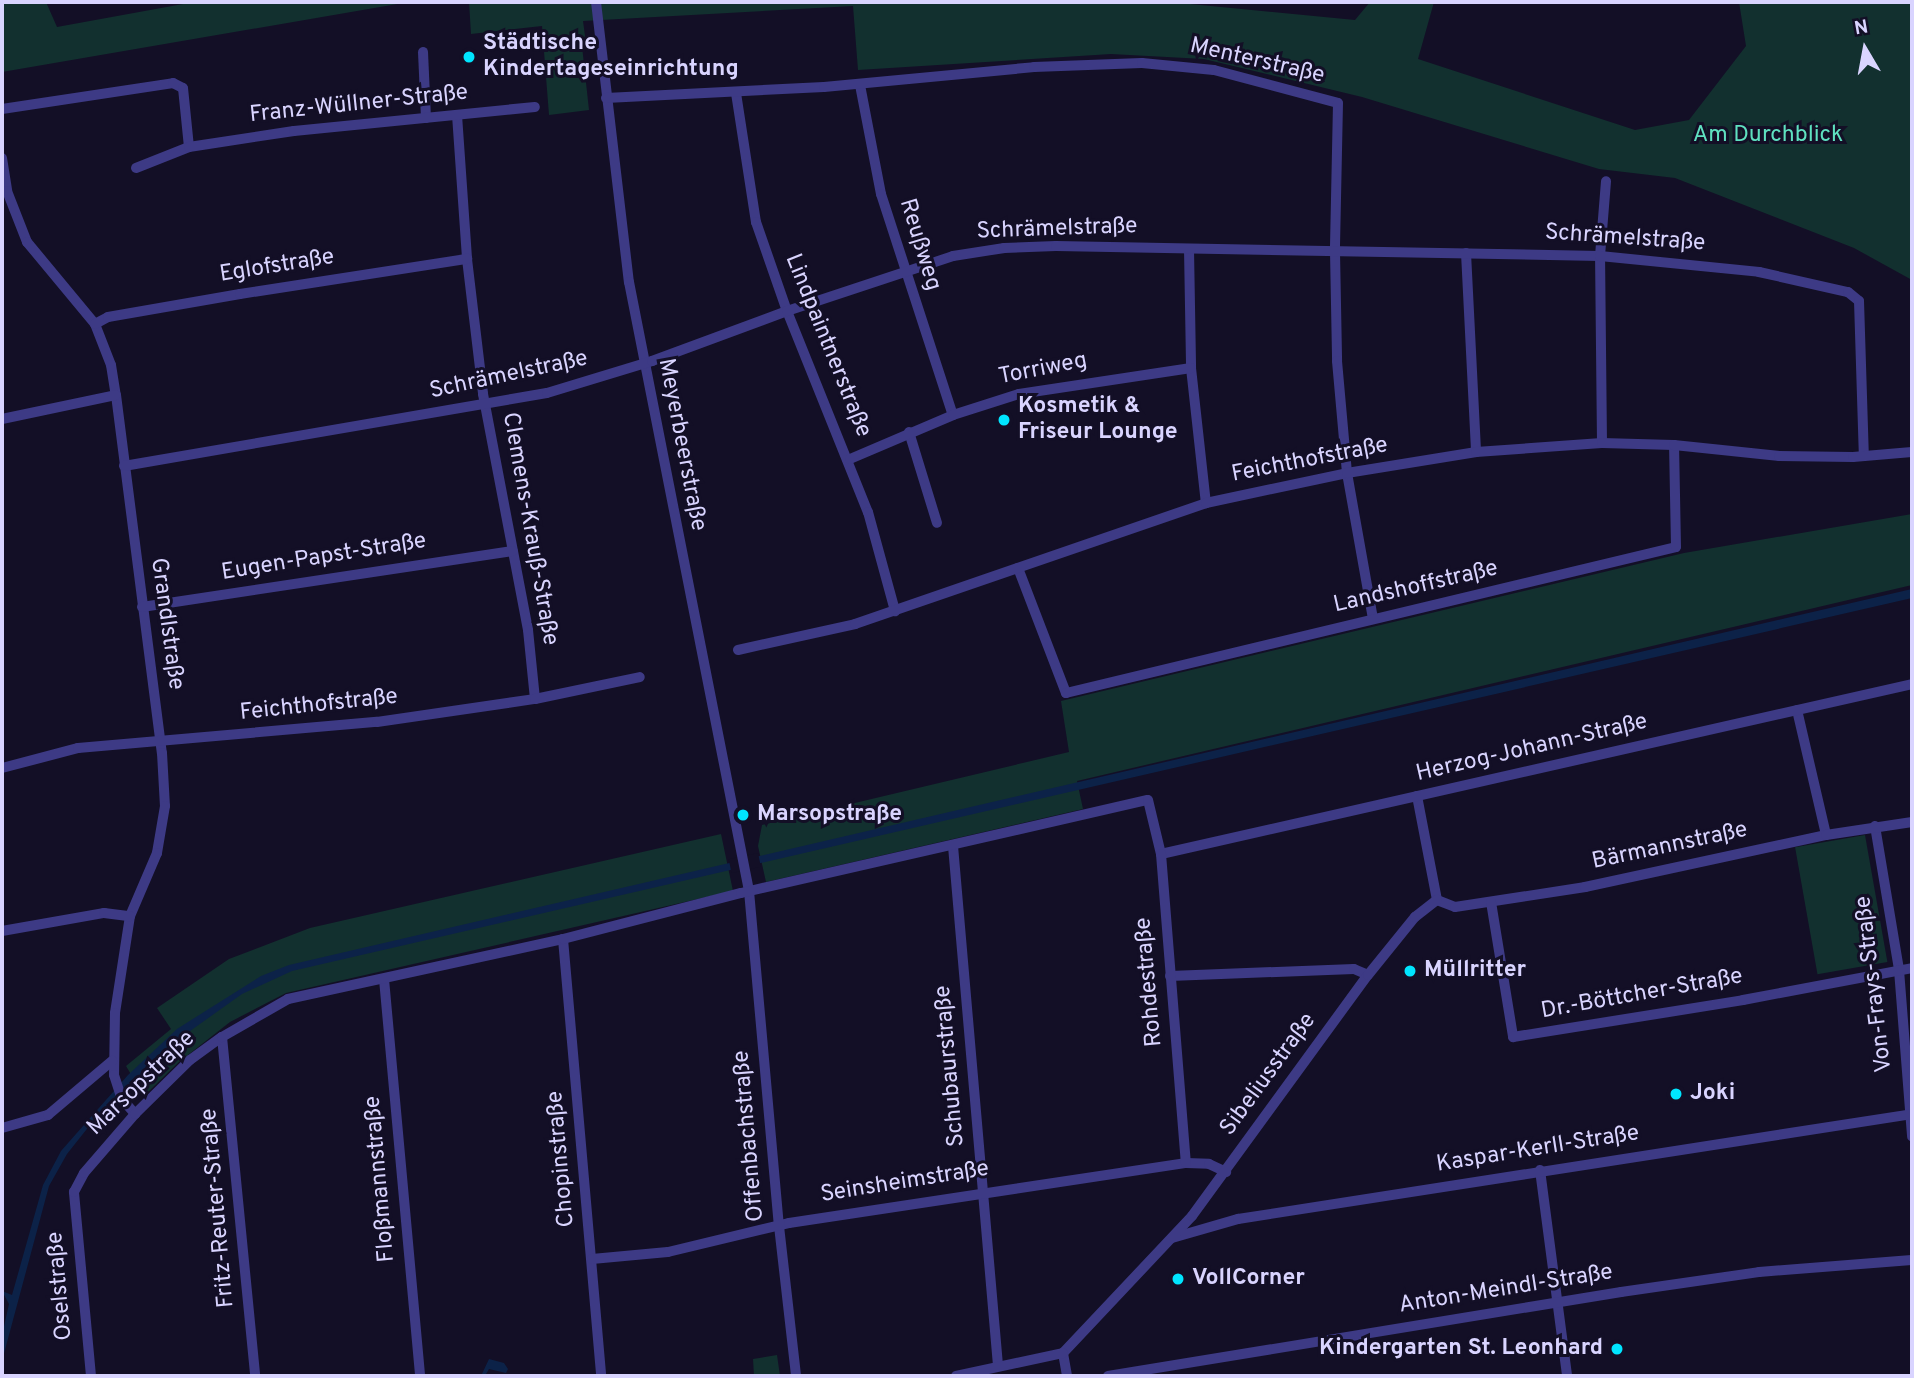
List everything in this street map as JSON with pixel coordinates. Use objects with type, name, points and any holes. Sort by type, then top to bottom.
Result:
[{"type":"street","name":"Meyerbeerstraße","points":[[596,2],[618,211],[643,364],[749,891]]},
{"type":"street","points":[[423,52],[426,118]]},
{"type":"street","name":"Menterstraße","points":[[606,98],[860,85],[1034,67],[1142,63],[1214,70],[1338,103],[1335,252],[1337,361],[1348,473],[1373,620]]},
{"type":"street","points":[[2,109],[173,83],[183,88],[189,146]]},
{"type":"street","name":"Reußweg","points":[[860,85],[881,194],[953,415]]},
{"type":"street","name":"Lindpaintnerstraße","points":[[736,93],[757,222],[787,311],[850,459],[872,524],[895,611]]},
{"type":"street","name":"Franz-Wüllner-Straße","points":[[136,168],[189,146],[294,131],[535,107]]},
{"type":"street","name":"Clemens-Krauß-Straße","points":[[457,116],[467,259],[485,405],[528,630],[535,699]]},
{"type":"street","name":"Grandlstraße","points":[[2,158],[7,191],[27,242],[95,324],[111,365],[116,395],[160,741],[165,806],[157,853],[130,916],[118,993],[112,1061],[122,1099],[135,1114]]},
{"type":"street","points":[[1602,443],[1600,256],[1606,181]]},
{"type":"street","name":"Schrämelstraße","points":[[124,466],[547,393],[643,364],[904,271],[953,257],[1003,248],[1600,256],[1743,270],[1848,292],[1859,302],[1864,456]]},
{"type":"street","points":[[1189,249],[1191,368],[1206,503]]},
{"type":"street","points":[[1466,253],[1476,452]]},
{"type":"street","name":"Eglofstraße","points":[[95,324],[108,317],[214,298],[467,259]]},
{"type":"street","name":"Torriweg","points":[[850,459],[909,432],[1018,394],[1191,368]]},
{"type":"street","points":[[2,419],[116,395]]},
{"type":"street","points":[[909,432],[937,523]]},
{"type":"street","name":"Feichthofstraße","points":[[738,650],[855,624],[1206,503],[1348,473],[1476,452],[1602,443],[1674,445],[1779,456],[1864,456],[1912,452]]},
{"type":"street","name":"Landshoffstraße","points":[[1018,568],[1066,693],[1676,547],[1674,445]]},
{"type":"street","name":"Eugen-Papst-Straße","points":[[142,607],[513,551]]},
{"type":"street","name":"Feichthofstraße","points":[[2,768],[79,748],[377,722],[535,699],[640,677]]},
{"type":"street","name":"Herzog-Johann-Straße","points":[[1161,854],[1912,684]]},
{"type":"street","points":[[1797,710],[1826,835]]},
{"type":"street","points":[[1417,796],[1437,900]]},
{"type":"street","name":"Rohdestraße","points":[[1148,800],[1161,854],[1186,1163]]},
{"type":"street","name":"Marsopstraße","points":[[74,1192],[83,1173],[135,1114],[190,1060],[222,1037],[288,999],[563,939],[749,891],[1148,800]]},
{"type":"street","name":"Bärmannstraße","points":[[1437,900],[1455,907],[1586,887],[1826,835],[1912,822]]},
{"type":"street","name":"Von-Frays-Straße","points":[[1875,826],[1899,970],[1912,1136]]},
{"type":"street","name":"Schubaurstraße","points":[[953,846],[998,1366]]},
{"type":"street","name":"Offenbachstraße","points":[[749,891],[779,1226],[796,1376]]},
{"type":"street","name":"Sibeliusstraße","points":[[1063,1353],[1172,1238],[1226,1172],[1368,975],[1415,917],[1437,900]]},
{"type":"street","name":"Dr.-Böttcher-Straße","points":[[1491,902],[1513,1037],[1743,1000],[1912,968]]},
{"type":"street","points":[[2,931],[104,913],[130,916]]},
{"type":"street","name":"Chopinstraße","points":[[563,939],[601,1376]]},
{"type":"street","points":[[1170,976],[1354,969],[1368,975]]},
{"type":"street","name":"Floßmannstraße","points":[[384,979],[420,1376]]},
{"type":"street","name":"Fritz-Reuter-Straße","points":[[222,1037],[255,1376]]},
{"type":"street","points":[[2,1128],[48,1115],[112,1061]]},
{"type":"street","name":"Kaspar-Kerll-Straße","points":[[1172,1238],[1238,1219],[1912,1114]]},
{"type":"street","name":"Seinsheimstraße","points":[[592,1259],[668,1252],[779,1226],[983,1191],[1186,1163],[1209,1164],[1226,1172]]},
{"type":"street","points":[[1540,1170],[1567,1376]]},
{"type":"street","name":"Oselstraße","points":[[74,1192],[90,1376]]},
{"type":"street","name":"Anton-Meindl-Straße","points":[[1108,1376],[1759,1272],[1912,1260]]},
{"type":"street","points":[[956,1376],[1063,1353],[1067,1376]]},
{"type":"green space","points":[[2,2],[46,2],[57,27],[194,2],[409,2],[2,72]]},
{"type":"green space","name":"Am Durchblick","points":[[469,2],[1170,2],[1355,20],[1370,2],[1434,2],[1418,59],[1635,130],[1689,120],[1746,46],[1739,2],[1912,2],[1912,280],[1854,248],[1675,178],[1599,169],[1362,97],[1204,59],[1111,54],[858,70],[853,6],[583,21],[585,36],[582,46],[589,110],[549,115],[542,26],[471,34]]},
{"type":"green space","points":[[1912,514],[1912,585],[1077,781],[1083,809],[766,882],[758,846],[762,825],[1069,752],[1061,701],[1684,553]]},
{"type":"green space","points":[[721,834],[733,891],[286,993],[230,1022],[179,1062],[144,1096],[126,1066],[171,1029],[157,1008],[229,959],[310,928]]},
{"type":"green space","points":[[1865,835],[1887,962],[1817,974],[1795,847]]},
{"type":"green space","points":[[777,1355],[780,1376],[754,1376],[753,1359]]},
{"type":"water","points":[[1912,589],[1912,598],[292,971],[242,994],[169,1046],[94,1120],[67,1154],[49,1186],[2,1361],[2,1335],[9,1304],[2,1291],[12,1295],[43,1185],[61,1151],[128,1075],[177,1029],[261,976],[289,965]]},
{"type":"water","points":[[489,1359],[504,1363],[508,1369],[506,1373],[489,1369],[486,1374],[489,1376],[481,1376]]},
{"type":"pier","points":[[758,853],[761,867],[732,873],[729,859]]},
{"type":"place","name":"Städtische Kindertageseinrichtung","points":[[469,57]]},
{"type":"place","name":"Kosmetik & Friseur Lounge","points":[[1004,420]]},
{"type":"place","name":"Marsopstraße","points":[[743,815]]},
{"type":"place","name":"Müllritter","points":[[1410,971]]},
{"type":"place","name":"Joki","points":[[1676,1094]]},
{"type":"place","name":"VollCorner","points":[[1178,1279]]},
{"type":"place","name":"Kindergarten St. Leonhard","points":[[1617,1349]]}]
